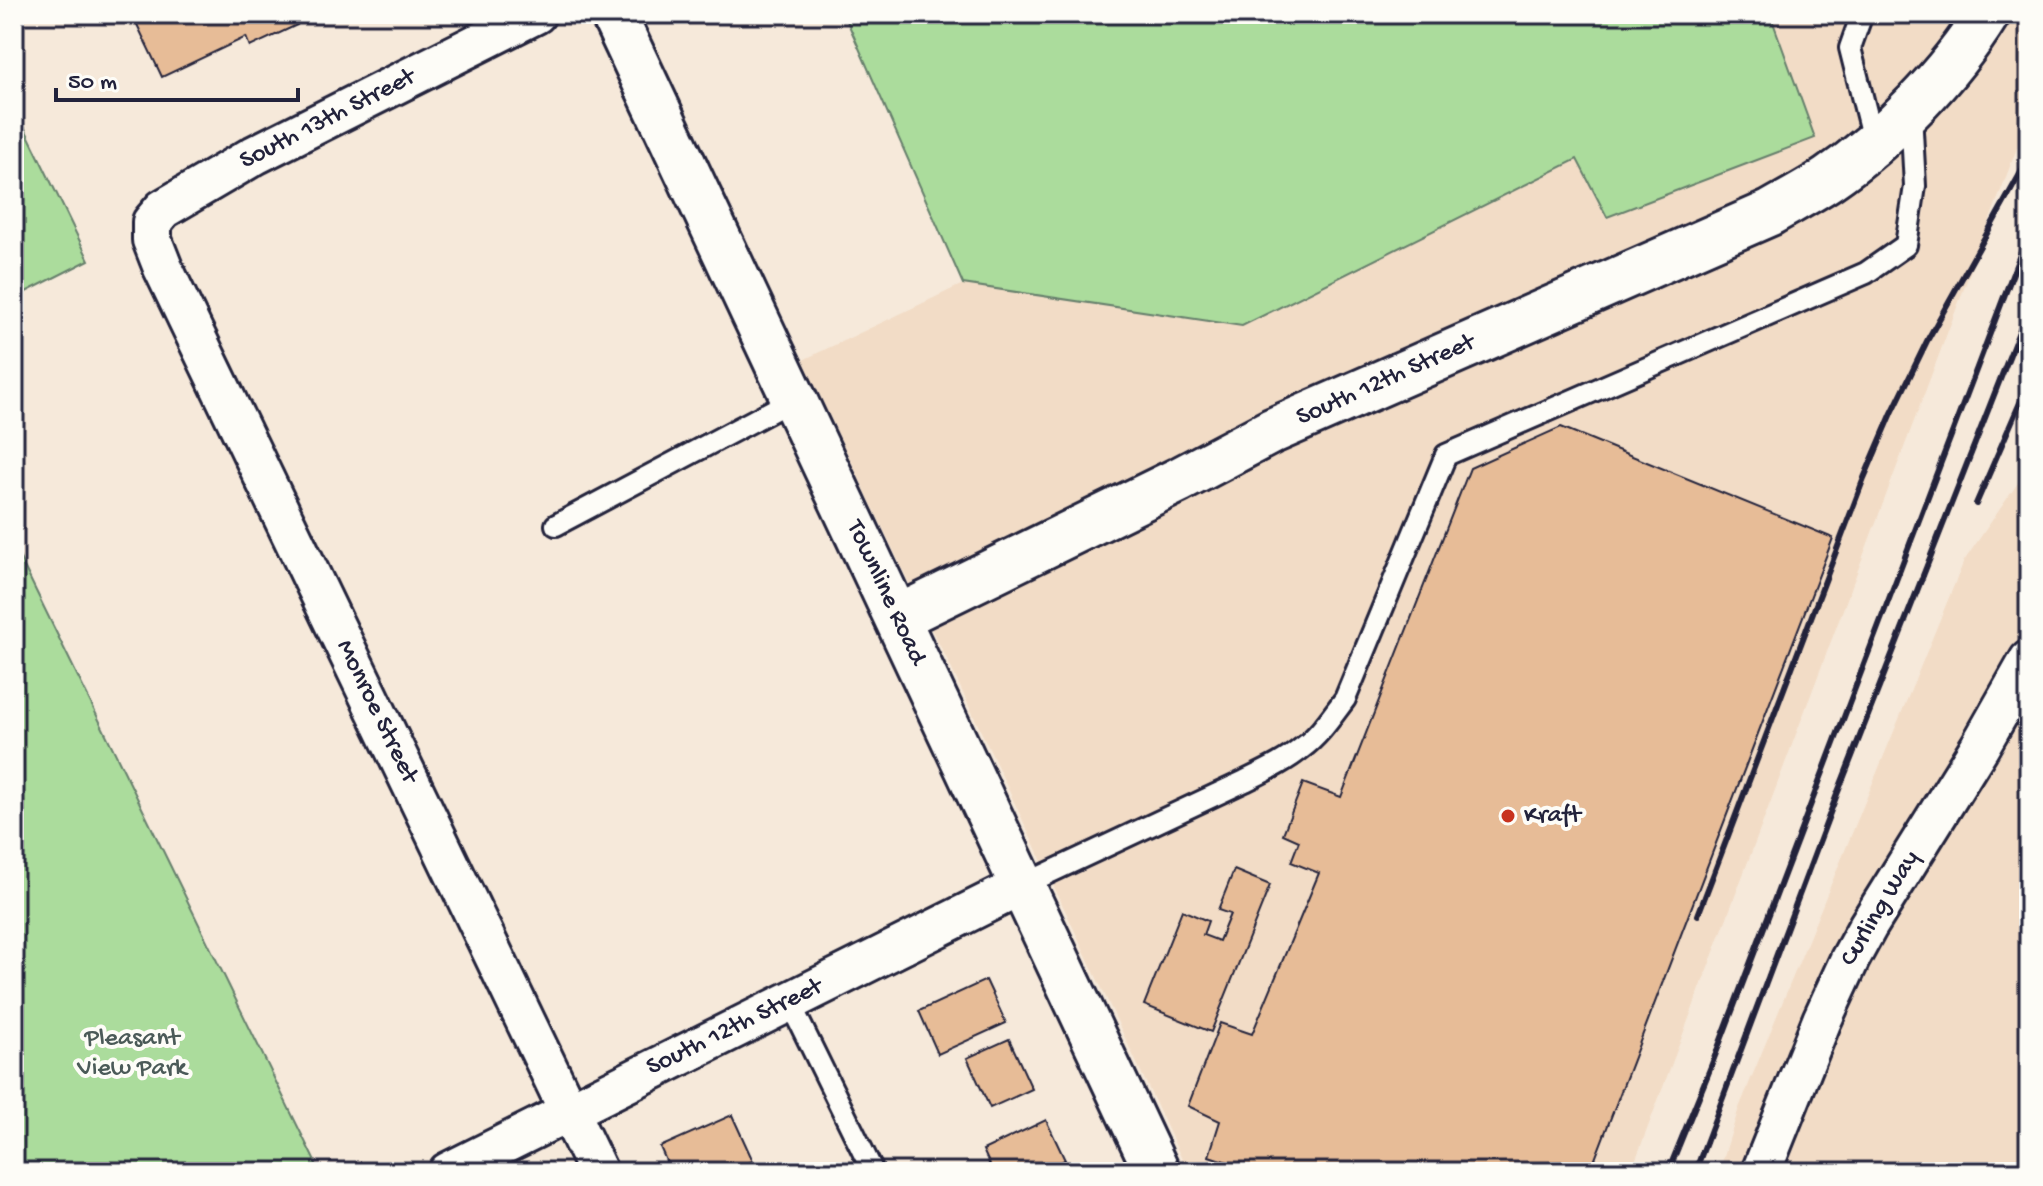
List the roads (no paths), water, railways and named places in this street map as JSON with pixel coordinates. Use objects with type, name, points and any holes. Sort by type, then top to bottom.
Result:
[{"type":"street","name":"South 13th Street","points":[[156,251],[152,240],[152,222],[163,209],[255,155],[536,14]]},
{"type":"street","name":"Townline Road","points":[[613,14],[1157,1172]]},
{"type":"street","name":"South 12th Street","points":[[897,618],[1272,431],[1770,213],[1828,179],[1874,144],[1911,109],[1948,67],[1987,14]]},
{"type":"street","name":"Monroe Street","points":[[156,251],[598,1172]]},
{"type":"street","name":"Curling Way","points":[[1761,1172],[1850,959],[2029,660]]},
{"type":"street","name":"South 12th Street","points":[[448,1172],[1023,885]]},
{"type":"lane","points":[[1862,14],[1850,48],[1874,144]]},
{"type":"lane","points":[[1023,885],[1245,781],[1305,747],[1345,699],[1446,455],[1866,273],[1906,245],[1915,186],[1911,109]]},
{"type":"lane","points":[[556,525],[794,399]]},
{"type":"lane","points":[[789,1001],[873,1172]]},
{"type":"railway","points":[[1698,915],[1864,478],[1892,413],[1928,339],[2029,158]]},
{"type":"railway","points":[[1668,1172],[2029,231]]},
{"type":"railway","points":[[1695,1172],[1836,797],[2029,306]]},
{"type":"railway","points":[[1976,504],[2029,382]]},
{"type":"place","name":"Kraft","points":[[1508,816]]},
{"type":"park label","name":"Pleasant View Park","points":[[132,1054]]}]
